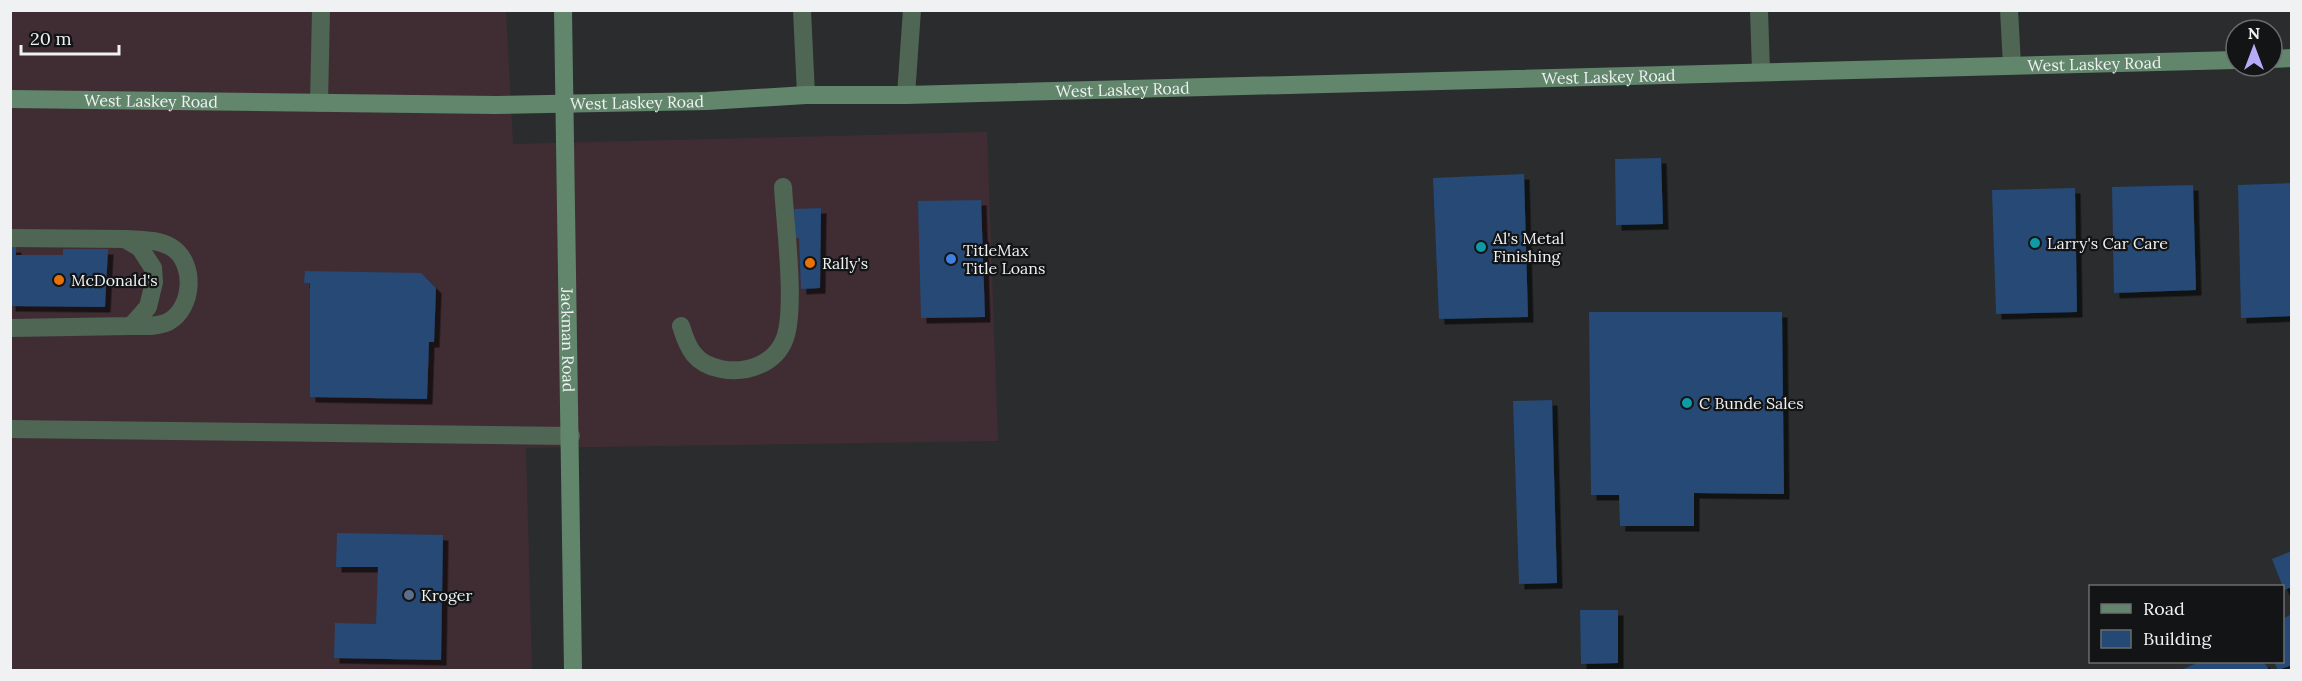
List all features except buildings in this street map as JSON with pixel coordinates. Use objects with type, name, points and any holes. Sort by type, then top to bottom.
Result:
[{"type":"main road","name":"Jackman Road","points":[[563,10],[573,670]]},
{"type":"main road","name":"West Laskey Road","points":[[10,99],[565,104],[806,95],[906,95],[2224,60]]},
{"type":"lane","points":[[319,103],[321,10]]},
{"type":"lane","points":[[802,10],[806,95]]},
{"type":"lane","points":[[906,95],[912,10]]},
{"type":"lane","points":[[1759,10],[1761,71]]},
{"type":"lane","points":[[2009,10],[2012,65]]},
{"type":"lane","points":[[681,326],[687,346],[694,357],[715,368],[738,370],[755,367],[772,357],[780,348],[785,339],[790,312],[783,187]]},
{"type":"lane","points":[[10,238],[152,240],[171,247],[184,259],[189,282],[187,295],[176,317],[166,323],[153,326],[10,328]]},
{"type":"lane","points":[[125,239],[148,256],[153,268],[154,282],[148,307],[131,326]]},
{"type":"lane","points":[[10,429],[571,436]]},
{"type":"shaded area","points":[[10,11],[506,11],[513,144],[987,132],[998,441],[526,448],[532,670],[11,670]]},
{"type":"place","name":"Larry's Car Care","points":[[2035,243]]},
{"type":"place","name":"Al's Metal Finishing","points":[[1481,247]]},
{"type":"place","name":"TitleMax Title Loans","points":[[951,259]]},
{"type":"place","name":"Rally's","points":[[810,263]]},
{"type":"place","name":"McDonald's","points":[[59,280]]},
{"type":"place","name":"C Bunde Sales","points":[[1687,403]]},
{"type":"place","name":"Kroger","points":[[409,595]]}]
